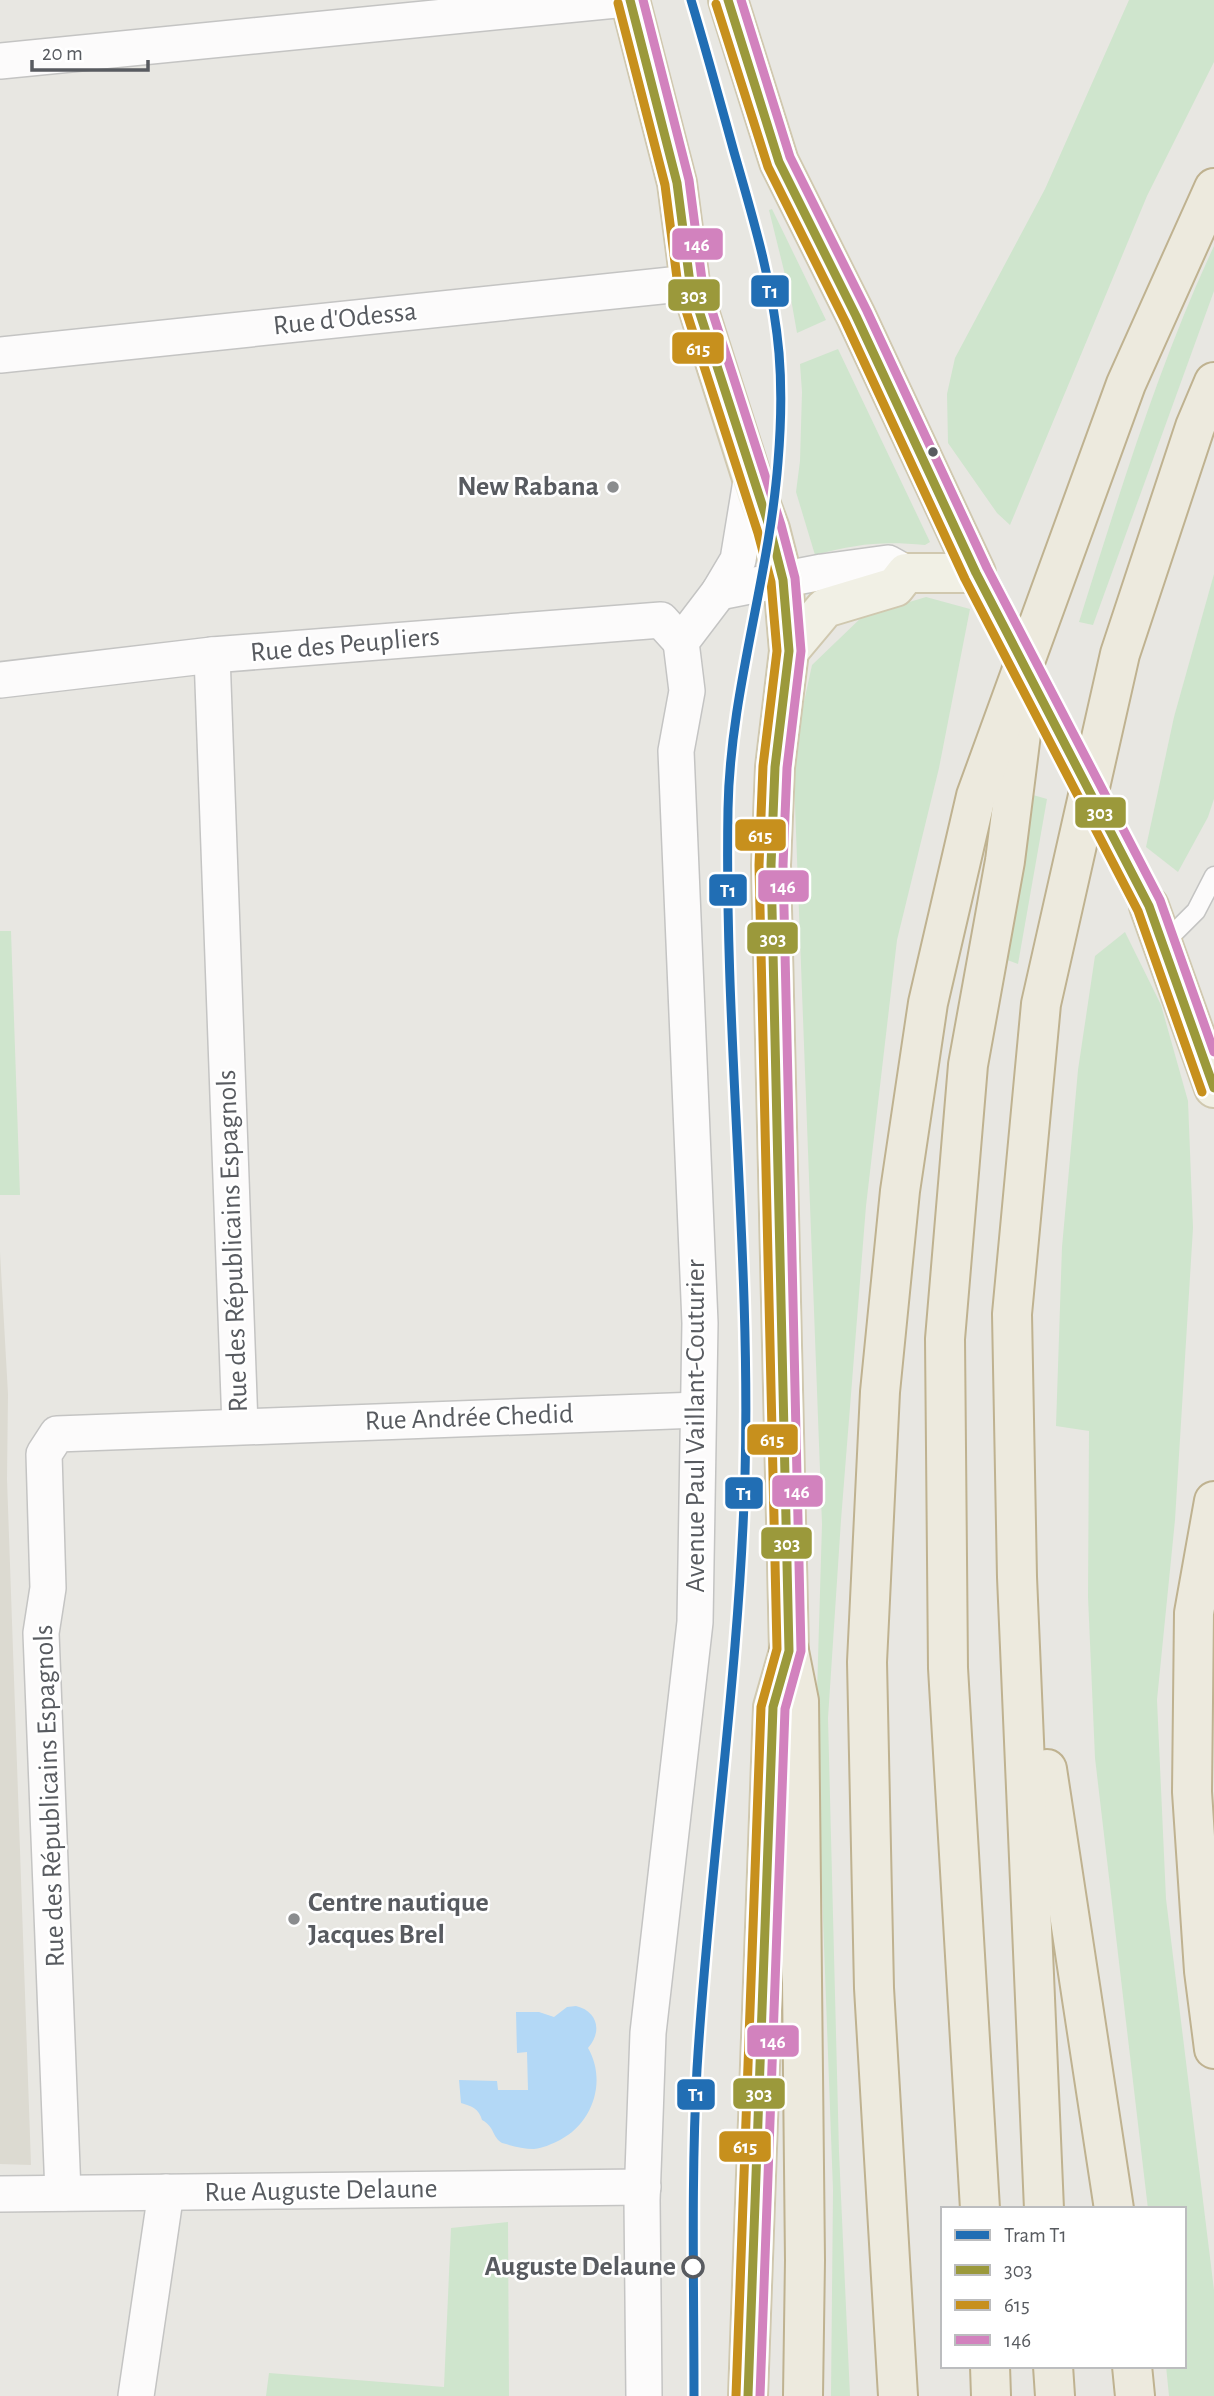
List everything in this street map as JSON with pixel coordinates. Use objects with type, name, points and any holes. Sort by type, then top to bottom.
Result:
[{"type":"highway","points":[[898,2396],[874,1989],[867,1662],[880,1392],[900,1191],[928,1003],[976,796],[1126,384],[1214,188]]},
{"type":"highway","points":[[1044,2207],[1017,1577],[1012,1314],[1041,1004],[1120,654],[1195,427],[1214,382]]},
{"type":"highway","points":[[981,2207],[948,1668],[945,1339],[968,1065],[1004,861],[1034,638]]},
{"type":"highway","points":[[1214,1501],[1194,1613],[1192,1792],[1204,1971],[1214,2049]]},
{"type":"highway","points":[[1017,1577],[1114,2207]]},
{"type":"highway","points":[[789,1651],[799,1701],[805,2246],[803,2396]]},
{"type":"highway","points":[[990,2368],[991,2396]]},
{"type":"highway","points":[[1053,2368],[1055,2396]]},
{"type":"highway","points":[[1132,2368],[1135,2396]]},
{"type":"main road","points":[[631,0],[677,183],[690,283],[770,529],[783,580],[789,650],[775,767],[771,865],[789,1651],[773,1707],[748,2396]]},
{"type":"main road","points":[[728,0],[779,162],[856,316],[976,573],[906,573],[895,587],[825,608],[789,650]]},
{"type":"main road","points":[[1149,906],[1214,1088]]},
{"type":"street","points":[[0,61],[616,0]]},
{"type":"street","name":"Rue d'Odessa","points":[[0,355],[690,283]]},
{"type":"street","points":[[681,642],[719,592],[738,560],[752,475]]},
{"type":"street","points":[[719,592],[888,563],[906,573]]},
{"type":"street","name":"Rue des Peupliers","points":[[0,680],[212,655],[661,620],[681,642]]},
{"type":"street","name":"Avenue Paul Vaillant-Couturier","points":[[644,2396],[643,2187],[648,2034],[695,1622],[700,1323],[677,751],[687,691],[681,642]]},
{"type":"street","name":"Rue des Républicains Espagnols","points":[[64,2193],[41,1633],[48,1588],[44,1454],[57,1434],[240,1426],[212,655]]},
{"type":"street","name":"Rue Andrée Chedid","points":[[240,1426],[698,1410]]},
{"type":"street","name":"Rue Auguste Delaune","points":[[0,2194],[643,2187]]},
{"type":"street","points":[[136,2396],[166,2192]]},
{"type":"lane","points":[[1164,943],[1196,911],[1214,876]]},
{"type":"shaded area","points":[[0,1252],[8,1394],[7,1479],[31,2165],[0,2164]]},
{"type":"green space","points":[[1129,0],[1214,0],[1214,62],[1147,196],[1010,525],[997,513],[948,443],[947,394],[955,358],[1045,189]]},
{"type":"green space","points":[[772,209],[826,320],[797,333],[769,210]]},
{"type":"green space","points":[[1214,246],[1214,291],[1093,625],[1079,622],[1157,384]]},
{"type":"green space","points":[[838,349],[930,542],[925,545],[869,544],[815,555],[796,492],[800,461],[800,364]]},
{"type":"green space","points":[[1214,574],[1214,799],[1208,817],[1178,872],[1146,847],[1174,717]]},
{"type":"green space","points":[[926,597],[970,609],[939,768],[897,940],[866,1206],[841,1520],[828,1718],[839,2152],[850,2396],[831,2396],[833,2190],[816,1727],[822,1524],[793,752],[812,665],[863,616]]},
{"type":"green space","points":[[1033,795],[1047,799],[1018,964],[1002,958]]},
{"type":"green space","points":[[0,931],[11,931],[20,1195],[0,1195]]},
{"type":"green space","points":[[1125,932],[1161,1005],[1188,1101],[1193,1228],[1175,1520],[1157,1700],[1166,1899],[1214,2290],[1214,2396],[1169,2396],[1166,2368],[1186,2368],[1186,2207],[1148,2207],[1095,1758],[1088,1597],[1089,1431],[1056,1426],[1062,1247],[1078,1070],[1095,956]]},
{"type":"green space","points":[[508,2222],[509,2396],[266,2396],[269,2373],[444,2387],[451,2228]]},
{"type":"water","points":[[576,2006],[589,2012],[596,2022],[593,2042],[588,2048],[594,2061],[596,2087],[588,2112],[571,2133],[547,2146],[530,2149],[502,2143],[477,2111],[461,2103],[459,2080],[497,2081],[498,2090],[528,2090],[527,2052],[517,2053],[516,2012],[539,2012],[554,2017],[567,2007]]},
{"type":"tunnel","points":[[976,573],[1149,906]]},
{"type":"tram line","name":"T1","points":[[691,0],[767,276],[776,327],[781,394],[773,506],[735,722],[728,809],[730,976],[744,1309],[745,1476],[737,1625],[697,2069],[693,2192],[694,2396]]},
{"type":"transit line","name":"303","points":[[630,0],[677,183],[690,283],[770,529],[783,580],[789,651],[775,767],[771,865],[789,1651],[773,1707],[748,2396]]},
{"type":"transit line","name":"146","points":[[643,0],[689,180],[702,280],[781,525],[795,578],[801,651],[787,768],[783,865],[801,1651],[785,1709],[760,2396]]},
{"type":"transit line","name":"303","points":[[728,0],[779,162],[856,316],[976,573],[1149,906],[1214,1088]]},
{"type":"transit line","name":"146","points":[[741,0],[790,157],[867,311],[987,568],[1160,900],[1214,1052]]},
{"type":"transit line","name":"615","points":[[618,3],[665,185],[678,286],[758,533],[771,582],[777,651],[763,766],[759,865],[777,1649],[761,1707],[736,2396]]},
{"type":"transit line","name":"615","points":[[716,4],[768,167],[845,321],[965,579],[1138,911],[1202,1092]]},
{"type":"place","name":"New Rabana","points":[[613,487]]},
{"type":"place","name":"Centre nautique Jacques Brel","points":[[294,1919]]},
{"type":"place","name":"Auguste Delaune","points":[[693,2267]]}]
